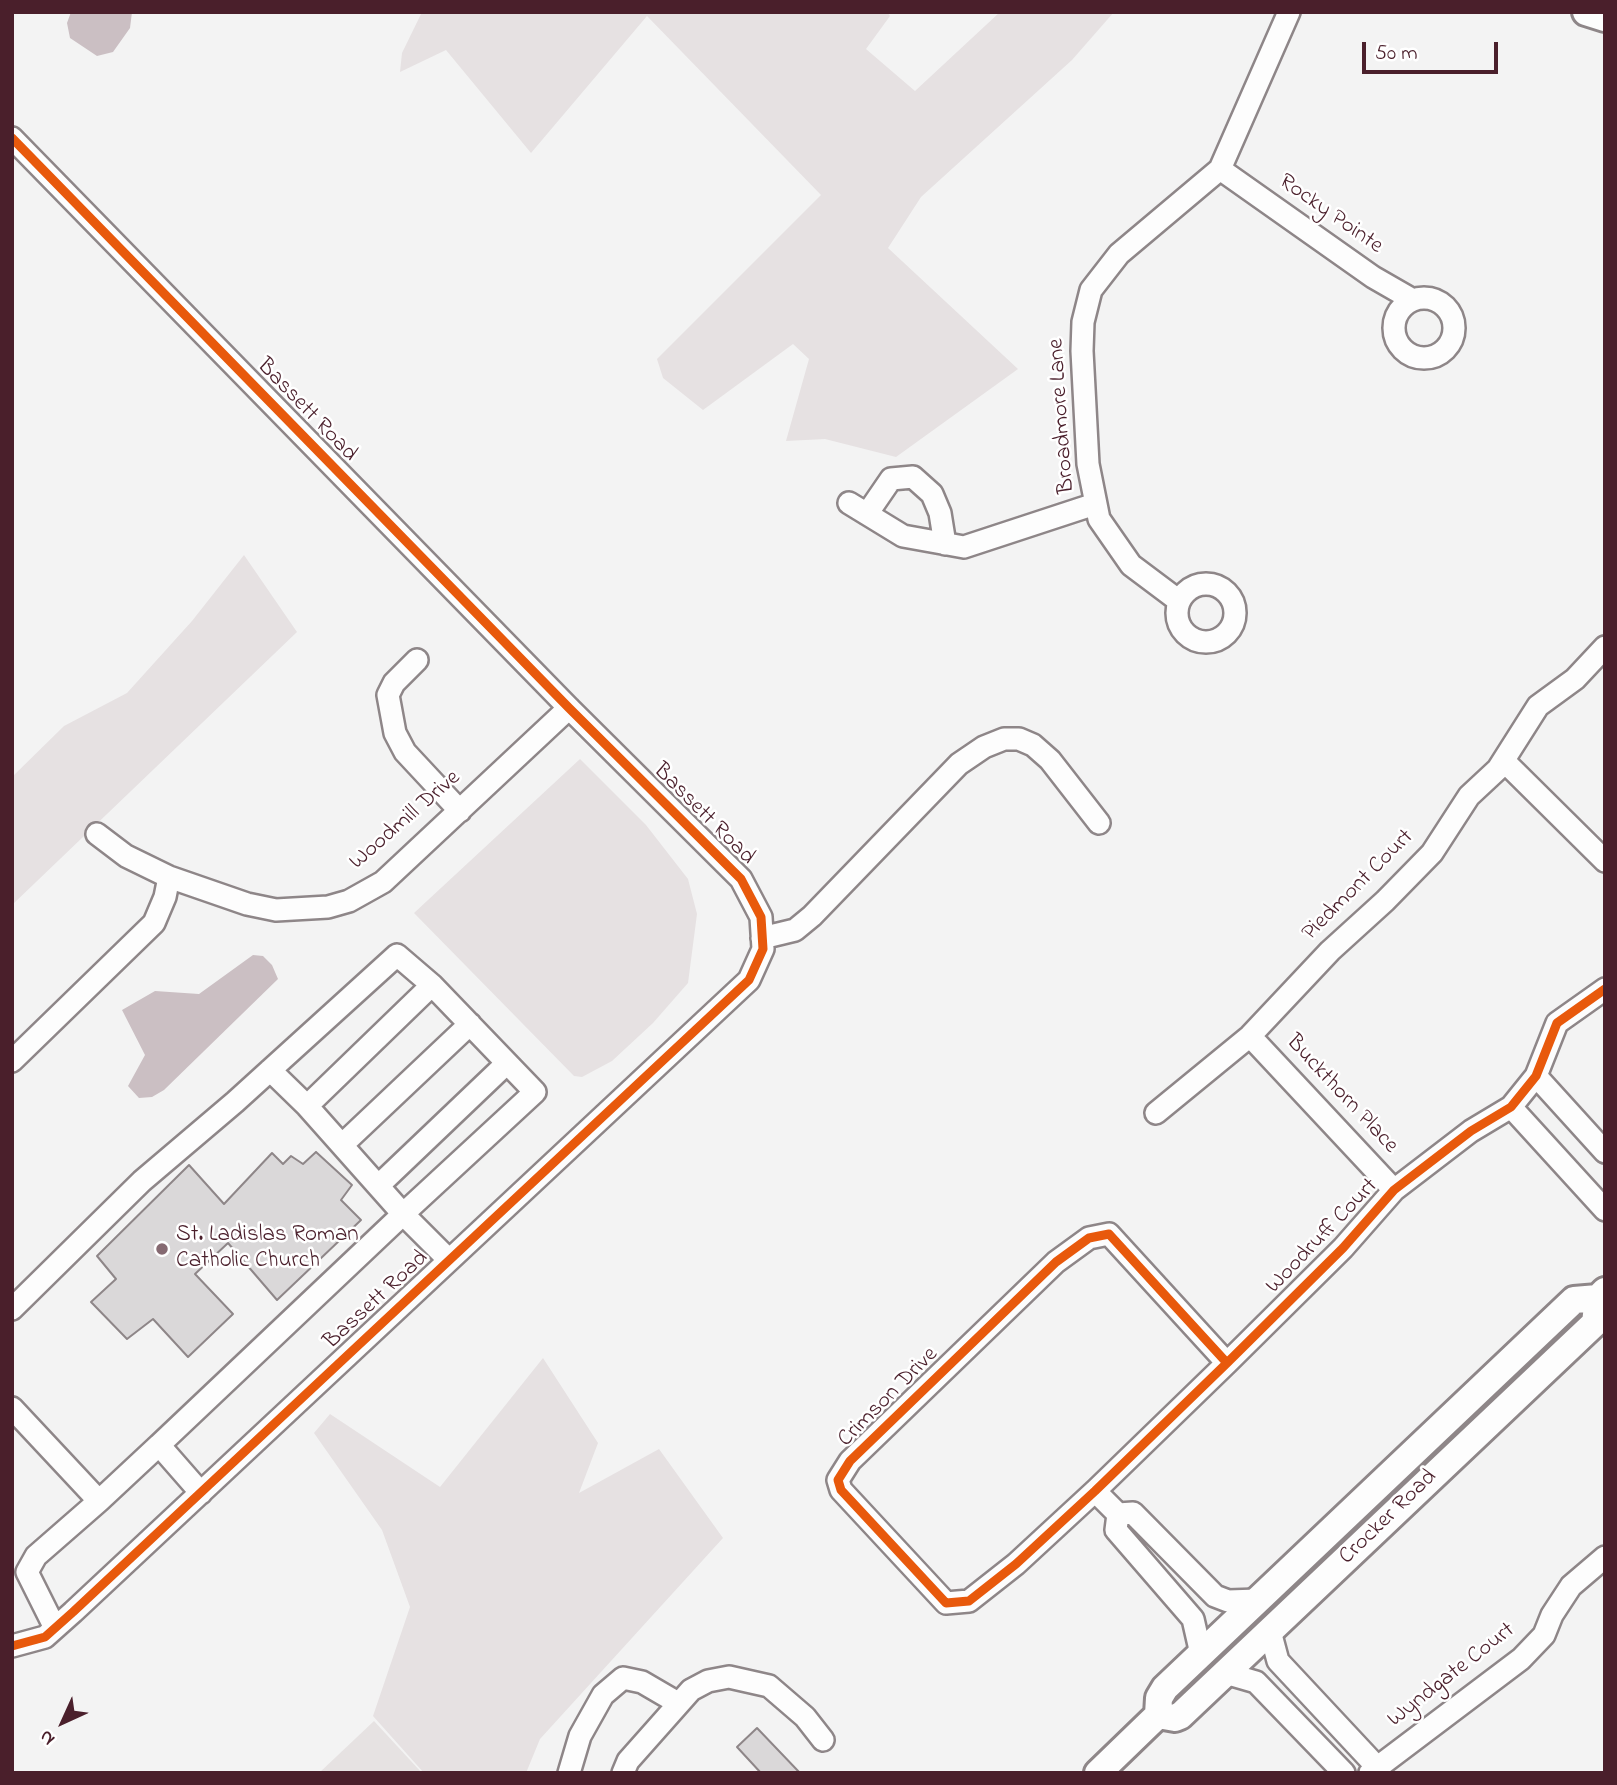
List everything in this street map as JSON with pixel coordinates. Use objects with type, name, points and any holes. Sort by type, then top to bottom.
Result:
[{"type":"main road","points":[[1586,12],[1605,18]]},
{"type":"main road","name":"Crocker Road","points":[[1098,1773],[1158,1715],[1158,1698],[1165,1688],[1574,1300],[1601,1294],[1595,1323],[1178,1717],[1158,1715]]},
{"type":"street","name":"Broadmore Lane","points":[[1179,601],[1131,565],[1099,519],[1088,464],[1083,322],[1091,290],[1119,254],[1220,169],[1289,12]]},
{"type":"street","name":"Bassett Road","points":[[12,138],[569,708],[741,879],[761,917],[763,949],[748,980],[201,1493],[45,1637],[12,1646]]},
{"type":"street","name":"Rocky Pointe","points":[[1220,169],[1373,277],[1413,300]]},
{"type":"street","points":[[946,544],[940,513],[932,494],[914,477],[891,479],[858,509],[903,536],[946,544],[964,547],[1095,504]]},
{"type":"street","name":"Piedmont Court","points":[[1156,1112],[1250,1036],[1330,951],[1432,853],[1469,796],[1504,761],[1538,706],[1575,679],[1605,647]]},
{"type":"street","points":[[417,660],[394,683],[388,695],[395,733],[405,752],[460,811]]},
{"type":"street","name":"Woodmill Drive","points":[[97,834],[127,856],[169,877],[247,904],[286,910],[327,907],[349,901],[383,882],[569,708]]},
{"type":"street","points":[[762,937],[795,930],[812,916],[959,764],[984,747],[1004,739],[1019,739],[1033,745],[1050,760],[1099,823]]},
{"type":"street","points":[[1504,761],[1605,861]]},
{"type":"street","points":[[12,1061],[154,923],[165,897],[169,877]]},
{"type":"street","points":[[12,1309],[142,1181],[397,955],[432,985],[535,1092],[99,1501],[36,1556],[27,1572],[55,1628]]},
{"type":"street","points":[[307,1106],[432,985]]},
{"type":"street","name":"Woodruff Court","points":[[1095,1491],[1343,1248],[1394,1190],[1471,1131],[1511,1107],[1536,1076],[1557,1023],[1605,989]]},
{"type":"street","points":[[342,1145],[470,1024]]},
{"type":"street","name":"Buckthorn Place","points":[[1250,1036],[1394,1190]]},
{"type":"street","points":[[378,1186],[507,1063]]},
{"type":"street","points":[[270,1070],[307,1106],[402,1214],[449,1260]]},
{"type":"street","points":[[1536,1076],[1605,1152]]},
{"type":"street","points":[[1511,1107],[1605,1210]]},
{"type":"street","name":"Crimson Drive","points":[[1095,1491],[1016,1564],[969,1601],[955,1604],[946,1603],[841,1490],[838,1480],[850,1461],[1056,1262],[1089,1238],[1109,1234],[1227,1363]]},
{"type":"street","points":[[12,1408],[99,1501]]},
{"type":"street","points":[[159,1445],[201,1493]]},
{"type":"street","points":[[1095,1491],[1118,1514],[1133,1513],[1215,1596],[1228,1601],[1258,1600]]},
{"type":"street","points":[[1118,1514],[1116,1530],[1194,1619],[1201,1654]]},
{"type":"street","name":"Wyndgate Court","points":[[1270,1631],[1278,1661],[1373,1770],[1521,1659],[1544,1635],[1552,1615],[1571,1586],[1605,1557]]},
{"type":"street","points":[[1226,1673],[1256,1682],[1344,1773]]},
{"type":"street","points":[[623,1773],[628,1761],[691,1690],[708,1681],[729,1677],[769,1686],[805,1717],[823,1740]]},
{"type":"street","points":[[569,1773],[580,1736],[603,1695],[623,1678],[642,1682],[678,1703]]},
{"type":"shaded area","points":[[71,12],[132,12],[130,28],[113,52],[97,56],[70,38],[67,23]]},
{"type":"shaded area","points":[[422,12],[887,12],[890,16],[866,49],[915,91],[1000,12],[1114,12],[1072,60],[921,197],[888,248],[1018,369],[896,457],[825,439],[786,441],[809,359],[793,344],[703,410],[663,378],[657,359],[821,195],[647,16],[531,153],[446,50],[400,72],[402,53]]},
{"type":"shaded area","points":[[244,555],[297,632],[12,905],[12,777],[64,726],[127,693],[192,621]]},
{"type":"shaded area","points":[[580,759],[646,825],[688,879],[697,914],[688,983],[653,1023],[612,1061],[582,1077],[574,1076],[414,913]]},
{"type":"shaded area","points":[[253,955],[263,956],[272,965],[278,979],[164,1090],[152,1097],[139,1098],[128,1086],[145,1055],[122,1010],[155,991],[199,994]]},
{"type":"shaded area","points":[[543,1358],[598,1443],[579,1493],[659,1449],[723,1538],[540,1739],[526,1773],[424,1773],[373,1716],[410,1607],[382,1530],[314,1433],[330,1414],[440,1487]]},
{"type":"shaded area","points":[[374,1721],[422,1773],[319,1773]]},
{"type":"building","name":"St. Ladislas Roman Catholic Church","points":[[316,1152],[352,1185],[341,1200],[361,1220],[277,1300],[228,1243],[195,1274],[233,1314],[188,1357],[153,1319],[127,1339],[91,1302],[116,1279],[97,1256],[189,1165],[224,1204],[272,1153],[283,1164],[291,1156],[303,1164]]},
{"type":"building","points":[[757,1728],[800,1773],[761,1773],[737,1747]]},
{"type":"cycle path","points":[[12,138],[569,708],[741,879],[761,917],[763,949],[749,980],[73,1612],[45,1637],[12,1646]]},
{"type":"cycle path","points":[[1227,1363],[1109,1234],[1089,1238],[1056,1262],[850,1461],[838,1480],[841,1490],[946,1603],[969,1601],[1016,1564],[1095,1491],[1227,1363],[1343,1248],[1394,1190],[1471,1131],[1511,1107],[1536,1076],[1557,1023],[1605,989]]},
{"type":"place","name":"St. Ladislas Roman Catholic Church","points":[[162,1249]]}]
